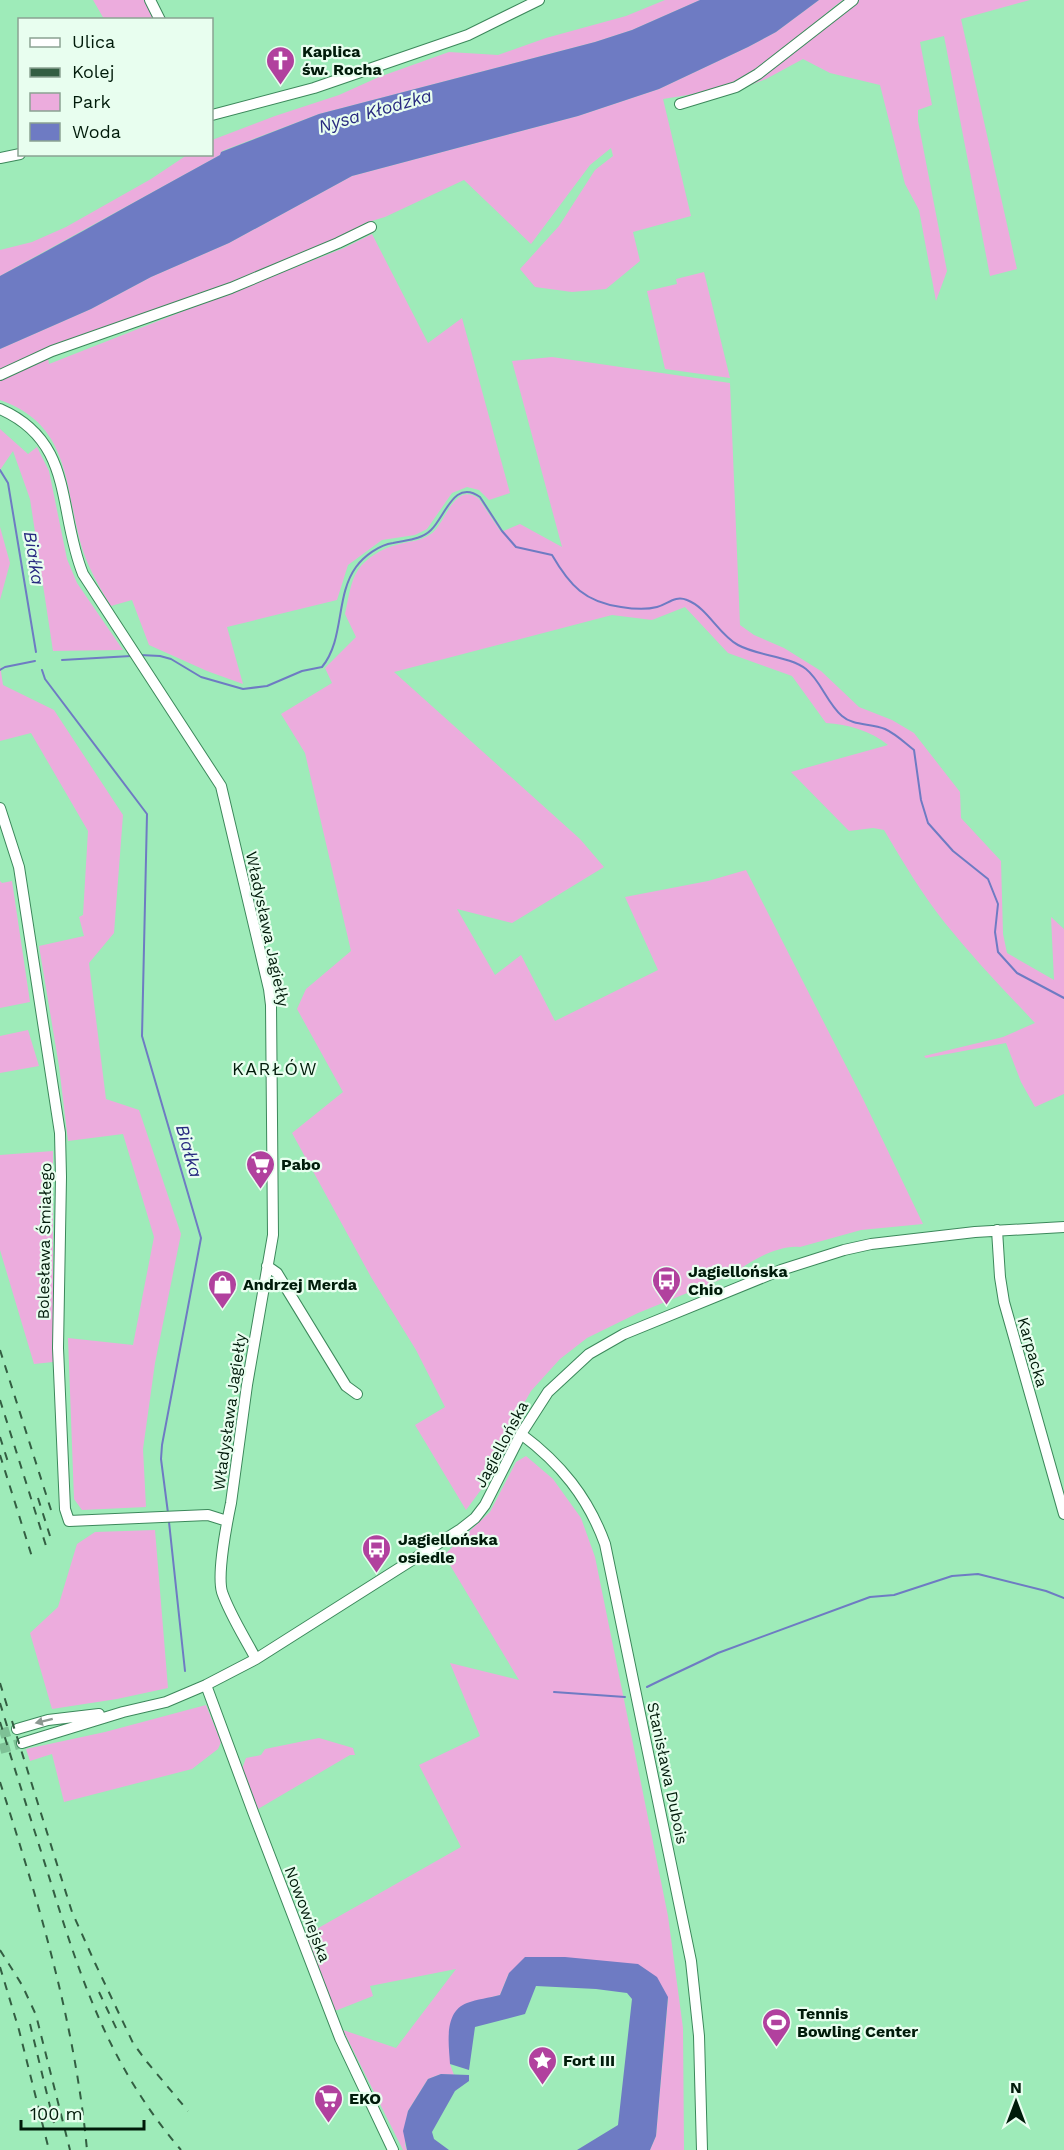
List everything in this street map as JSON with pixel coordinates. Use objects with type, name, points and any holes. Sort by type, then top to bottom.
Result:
[{"type":"street","points":[[150,0],[159,18]]},
{"type":"street","points":[[213,115],[365,71],[468,35],[537,0]]},
{"type":"street","points":[[680,104],[736,87],[758,74],[853,0]]},
{"type":"street","points":[[0,158],[18,154]]},
{"type":"street","points":[[0,375],[52,351],[231,288],[370,227]]},
{"type":"street","name":"Władysława Jagiełły","points":[[0,409],[28,425],[51,454],[59,471],[75,549],[90,587],[221,786],[269,989],[273,1235],[251,1357],[221,1575],[222,1590],[256,1659]]},
{"type":"street","name":"Bolesława Śmiałego","points":[[0,808],[20,867],[60,1133],[58,1348],[65,1509],[69,1521],[208,1515],[218,1516],[227,1521]]},
{"type":"street","name":"Jagiellońska","points":[[22,1743],[123,1712],[166,1702],[206,1685],[256,1659],[461,1529],[475,1518],[490,1496],[521,1434],[548,1392],[572,1368],[600,1347],[634,1329],[829,1253],[871,1244],[997,1230],[1064,1227]]},
{"type":"street","name":"Karpacka","points":[[997,1230],[1004,1302],[1064,1514]]},
{"type":"street","points":[[267,1266],[277,1273],[346,1386],[357,1394]]},
{"type":"street","name":"Stanisława Dubois","points":[[521,1434],[554,1461],[577,1488],[598,1525],[604,1544],[691,1961],[699,2036],[702,2150]]},
{"type":"street","name":"Nowowiejska","points":[[206,1685],[340,2038],[393,2150]]},
{"type":"street","name":"Jagiellońska","points":[[17,1729],[48,1720],[123,1712]]},
{"type":"green space","points":[[93,0],[144,0],[153,18],[103,18]]},
{"type":"green space","points":[[665,0],[700,0],[632,30],[595,42],[319,114],[222,151],[220,155],[0,276],[0,250],[32,242],[66,227],[151,179],[186,156],[213,156],[213,140],[339,95],[379,77],[449,52],[498,55],[546,38],[626,16]]},
{"type":"green space","points":[[819,0],[843,0],[788,49],[759,70],[714,89],[663,99],[691,216],[633,232],[640,261],[606,289],[572,292],[535,287],[520,269],[559,226],[595,170],[613,156],[611,148],[590,165],[531,244],[464,180],[385,217],[365,223],[348,234],[224,286],[0,371],[0,349],[91,309],[151,277],[229,243],[352,176],[578,116],[659,89],[776,32]]},
{"type":"green space","points":[[854,0],[1030,0],[961,19],[1017,269],[990,276],[944,36],[920,42],[932,105],[918,110],[918,121],[947,271],[936,301],[919,210],[905,184],[880,85],[830,73],[803,59],[766,79],[733,92],[762,78]]},
{"type":"green space","points":[[372,234],[428,343],[462,318],[510,493],[489,500],[479,490],[467,487],[452,493],[427,529],[415,535],[382,540],[348,565],[337,600],[227,627],[243,684],[149,645],[132,600],[111,606],[82,548],[67,481],[53,442],[41,425],[23,411],[0,400],[0,381],[31,364],[48,358],[49,364],[344,248]]},
{"type":"green space","points":[[704,272],[730,378],[665,369],[647,291],[677,284],[676,279]]},
{"type":"green space","points":[[552,357],[730,383],[740,625],[821,671],[859,707],[892,720],[914,733],[960,792],[961,818],[1001,861],[1003,934],[1007,953],[1054,980],[1051,917],[1064,929],[1064,1094],[1035,1107],[1021,1082],[1006,1043],[926,1058],[924,1056],[1003,1037],[1035,1023],[945,923],[884,830],[873,828],[849,831],[791,772],[888,745],[859,729],[826,723],[792,676],[728,653],[685,607],[652,620],[612,615],[394,672],[580,839],[604,867],[512,923],[457,909],[495,975],[521,955],[555,1021],[658,970],[625,897],[708,881],[746,870],[863,1099],[923,1224],[861,1230],[800,1247],[774,1251],[756,1259],[734,1274],[638,1313],[587,1338],[560,1359],[531,1391],[505,1437],[486,1483],[466,1510],[415,1425],[445,1407],[416,1350],[371,1277],[292,1133],[343,1092],[297,1009],[306,989],[351,951],[305,753],[281,714],[332,683],[325,668],[356,637],[345,614],[353,580],[361,566],[386,548],[427,537],[436,529],[457,499],[463,495],[479,499],[501,532],[520,524],[562,547],[512,361]]},
{"type":"green space","points":[[0,429],[28,454],[37,447],[49,471],[67,559],[77,583],[123,650],[53,651],[30,499],[13,451],[0,470]]},
{"type":"green space","points":[[0,527],[10,563],[0,600]]},
{"type":"green space","points":[[0,665],[3,685],[54,710],[123,815],[114,933],[89,963],[106,1099],[139,1110],[181,1234],[155,1363],[143,1449],[146,1507],[82,1510],[74,1499],[68,1338],[133,1345],[154,1237],[123,1134],[68,1141],[59,1066],[39,946],[84,936],[79,917],[83,915],[88,831],[31,733],[0,741]]},
{"type":"green space","points":[[0,881],[2,883],[12,881],[30,1002],[0,1008]]},
{"type":"green space","points":[[28,1030],[39,1066],[0,1073],[0,1036]]},
{"type":"green space","points":[[53,1151],[53,1362],[34,1364],[0,1250],[0,1155]]},
{"type":"green space","points":[[526,1456],[553,1479],[581,1518],[595,1557],[668,1916],[683,2028],[684,2150],[650,2150],[656,2136],[668,1997],[509,1973],[500,1995],[465,2004],[450,2064],[454,2075],[441,2074],[428,2079],[408,2111],[405,2145],[407,2150],[403,2150],[343,2030],[396,2048],[456,1969],[370,1986],[373,1996],[335,2011],[306,1935],[461,1847],[419,1765],[480,1736],[450,1663],[519,1680],[444,1555],[490,1512],[516,1462]]},
{"type":"green space","points":[[155,1530],[168,1688],[52,1709],[30,1633],[58,1607],[77,1544],[95,1532]]},
{"type":"green space","points":[[206,1705],[221,1742],[218,1749],[192,1769],[64,1802],[52,1754],[30,1761],[26,1749],[105,1732]]},
{"type":"green space","points":[[319,1738],[353,1748],[355,1755],[350,1755],[258,1809],[242,1769],[246,1758],[261,1755],[265,1749]]},
{"type":"water","name":"Nysa Kłodzka","points":[[700,0],[819,0],[776,32],[659,89],[578,116],[352,176],[229,243],[151,277],[91,309],[0,349],[0,276],[220,155],[221,152],[319,114],[595,42],[632,30]]},
{"type":"water","points":[[525,1957],[565,1957],[638,1964],[657,1977],[668,1997],[656,2136],[650,2150],[577,2150],[618,2125],[632,1999],[627,1993],[536,1986],[525,2014],[475,2027],[469,2070],[450,2064],[449,2030],[454,2014],[459,2007],[467,2003],[500,1995],[509,1973]]},
{"type":"water","points":[[441,2074],[469,2075],[469,2081],[455,2091],[432,2132],[434,2139],[449,2150],[407,2150],[403,2131],[408,2111],[428,2079]]},
{"type":"waterway","name":"Białka","points":[[0,470],[8,483],[36,652]]},
{"type":"waterway","points":[[140,655],[171,659],[201,677],[243,689],[267,686],[302,671],[322,667],[334,644],[349,578],[359,563],[382,546],[423,536],[431,530],[457,496],[463,492],[471,492],[480,497],[502,531],[516,547],[552,555],[565,576],[588,597],[608,605],[639,609],[657,607],[675,599],[687,600],[701,609],[738,645],[791,661],[806,669],[832,705],[846,719],[885,729],[914,750],[921,800],[928,823],[953,851],[988,879],[998,904],[995,932],[998,952],[1017,973],[1064,998]]},
{"type":"waterway","points":[[62,660],[131,656]]},
{"type":"waterway","points":[[0,670],[35,661]]},
{"type":"waterway","name":"Białka","points":[[42,670],[45,679],[147,814],[142,1036],[201,1238],[162,1445],[161,1459],[168,1513]]},
{"type":"waterway","name":"Białka","points":[[169,1522],[185,1671]]},
{"type":"waterway","points":[[647,1687],[718,1653],[870,1597],[894,1595],[952,1576],[978,1574],[1046,1591],[1064,1598]]},
{"type":"waterway","points":[[554,1692],[625,1697]]},
{"type":"tunnel","points":[[0,1734],[17,1729]]},
{"type":"tunnel","points":[[0,1749],[22,1743]]},
{"type":"railway","points":[[0,1350],[51,1510]]},
{"type":"railway","points":[[0,1400],[47,1549]]},
{"type":"railway","points":[[0,1437],[8,1462]]},
{"type":"railway","points":[[0,1455],[33,1560]]},
{"type":"railway","points":[[38,1498],[50,1536]]},
{"type":"railway","points":[[0,1683],[8,1709]]},
{"type":"railway","points":[[0,1703],[8,1729]]},
{"type":"railway","points":[[12,1721],[72,1912],[95,1963],[133,2043],[188,2111]]},
{"type":"railway","points":[[0,1722],[75,1956],[101,2024],[136,2088],[181,2150]]},
{"type":"railway","points":[[0,1782],[54,1964],[74,2056],[87,2150]]},
{"type":"railway","points":[[0,1950],[22,1985],[36,2015],[70,2150]]},
{"type":"railway","points":[[0,1967],[19,2030],[49,2150]]},
{"type":"railway","points":[[99,1992],[117,2030]]},
{"type":"railway","points":[[30,2024],[54,2123]]},
{"type":"place","name":"Kaplica św. Rocha","points":[[281,86]]},
{"type":"place","name":"Pabo","points":[[260,1190]]},
{"type":"place","name":"Jagiellońska Chio","points":[[667,1306]]},
{"type":"place","name":"Andrzej Merda","points":[[222,1310]]},
{"type":"place","name":"Jagiellońska osiedle","points":[[377,1574]]},
{"type":"place","name":"Tennis Bowling Center","points":[[776,2048]]},
{"type":"place","name":"Fort III","points":[[542,2086]]},
{"type":"place","name":"EKO","points":[[328,2124]]},
{"type":"district","name":"KARŁÓW","points":[[275,1069]]}]
